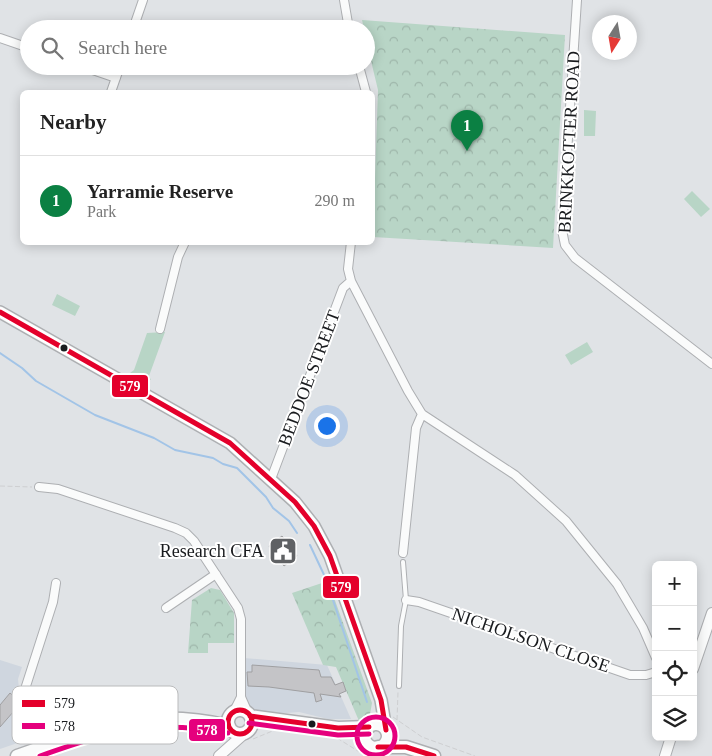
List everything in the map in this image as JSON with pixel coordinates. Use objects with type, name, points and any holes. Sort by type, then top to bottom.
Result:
[{"type":"main road","points":[[0,312],[230,443],[295,502],[314,526],[330,556],[380,697],[387,731],[386,743],[369,752]]},
{"type":"main road","points":[[369,752],[365,735],[377,711],[380,697]]},
{"type":"main road","points":[[178,720],[208,726],[230,721],[243,711],[249,716],[276,725]]},
{"type":"main road","points":[[247,735],[251,725],[249,716]]},
{"type":"main road","points":[[230,721],[235,733],[247,735],[276,725],[310,722],[335,731],[369,752],[414,749]]},
{"type":"main road","points":[[335,731],[369,727],[378,724],[414,749],[434,756]]},
{"type":"main road","points":[[17,756],[47,751],[66,744]]},
{"type":"street","points":[[136,20],[143,0]]},
{"type":"street","points":[[344,0],[347,20]]},
{"type":"street","name":"BRINKKOTTER ROAD","points":[[577,0],[562,230],[565,245],[575,258],[712,364]]},
{"type":"street","points":[[0,38],[20,45]]},
{"type":"street","points":[[107,75],[116,78]]},
{"type":"street","points":[[112,90],[117,75]]},
{"type":"street","points":[[361,75],[365,90]]},
{"type":"street","points":[[160,329],[178,257],[184,245]]},
{"type":"street","points":[[351,245],[348,269],[351,281],[422,414],[515,475],[566,521],[617,584],[643,628],[653,651]]},
{"type":"street","name":"BEDDOE STREET","points":[[271,479],[343,288],[351,281]]},
{"type":"street","points":[[402,553],[416,428],[422,414]]},
{"type":"street","points":[[39,487],[58,489],[175,528],[194,541],[234,600],[241,619],[241,697],[249,716]]},
{"type":"street","points":[[166,608],[216,574]]},
{"type":"street","points":[[26,686],[53,602],[56,583]]},
{"type":"street","name":"NICHOLSON CLOSE","points":[[406,600],[419,602],[494,627],[630,675],[646,676],[652,674]]},
{"type":"street","points":[[697,657],[712,613]]},
{"type":"street","points":[[220,755],[228,743],[230,721],[241,697]]},
{"type":"street","points":[[220,755],[247,735]]},
{"type":"street","points":[[665,756],[670,741]]},
{"type":"lane","points":[[399,686],[401,626],[406,600],[403,562]]},
{"type":"path","points":[[0,486],[39,487]]},
{"type":"path","points":[[397,721],[399,686]]},
{"type":"path","points":[[392,716],[422,737],[476,756]]},
{"type":"path","points":[[247,735],[276,725]]},
{"type":"path","points":[[208,726],[228,743]]},
{"type":"path","points":[[335,731],[369,752]]},
{"type":"path","points":[[47,751],[76,744]]},
{"type":"shaded area","points":[[244,658],[327,665],[351,719],[328,719],[299,712],[274,714],[254,711],[245,703]]},
{"type":"shaded area","points":[[0,660],[22,667],[18,679],[19,686],[12,686],[12,744],[14,744],[0,749]]},
{"type":"green space","points":[[375,21],[565,35],[553,248],[375,237],[378,90],[374,75]]},
{"type":"green space","points":[[584,110],[596,111],[595,136],[584,136]]},
{"type":"green space","points":[[692,191],[710,209],[701,217],[684,199]]},
{"type":"green space","points":[[57,294],[80,306],[75,316],[52,305]]},
{"type":"green space","points":[[165,332],[149,376],[151,380],[130,373],[134,370],[147,333]]},
{"type":"green space","points":[[587,342],[593,352],[571,365],[565,355]]},
{"type":"green space","points":[[328,581],[372,703],[370,714],[359,721],[336,667],[323,665],[292,593]]},
{"type":"green space","points":[[211,588],[220,590],[234,613],[234,643],[208,643],[208,653],[188,653],[192,600]]},
{"type":"building","name":"Research CFA","points":[[282,536],[297,556],[284,566],[269,546]]},
{"type":"building","points":[[252,665],[319,670],[321,677],[331,677],[335,685],[343,682],[346,691],[339,694],[341,697],[320,694],[322,700],[316,702],[314,693],[248,686],[247,672],[252,672]]},
{"type":"building","points":[[10,693],[12,695],[12,713],[0,727],[0,705]]},
{"type":"waterway","points":[[0,353],[22,368],[36,381],[95,415],[154,438],[175,450],[213,458],[223,464],[237,468],[266,497],[273,508],[289,521],[297,533]]},
{"type":"waterway","points":[[310,545],[326,579]]},
{"type":"waterway","points":[[329,588],[367,702]]},
{"type":"transit line","name":"579","points":[[0,312],[230,443],[295,502],[314,526],[330,556],[381,700],[386,730]]},
{"type":"transit line","name":"579","points":[[240,710],[248,714],[252,722],[248,730],[240,734],[232,730],[228,722],[232,714],[240,710]]},
{"type":"transit line","name":"579","points":[[250,716],[338,728],[369,727]]},
{"type":"transit line","name":"578","points":[[376,717],[383,718],[389,723],[394,729],[395,736],[394,743],[389,749],[383,754],[376,755],[369,754],[363,749],[358,743],[357,736],[358,729],[363,723],[369,718],[376,717]]},
{"type":"transit line","name":"578","points":[[249,723],[338,735],[369,734]]},
{"type":"transit line","name":"578","points":[[178,727],[228,733]]},
{"type":"transit line","name":"578","points":[[40,756],[77,744]]},
{"type":"transit line","name":"579","points":[[378,747],[406,747],[434,756]]},
{"type":"place","name":"Yarramie Reserve","points":[[467,151]]},
{"type":"place","name":"Research CFA","points":[[283,551]]}]
